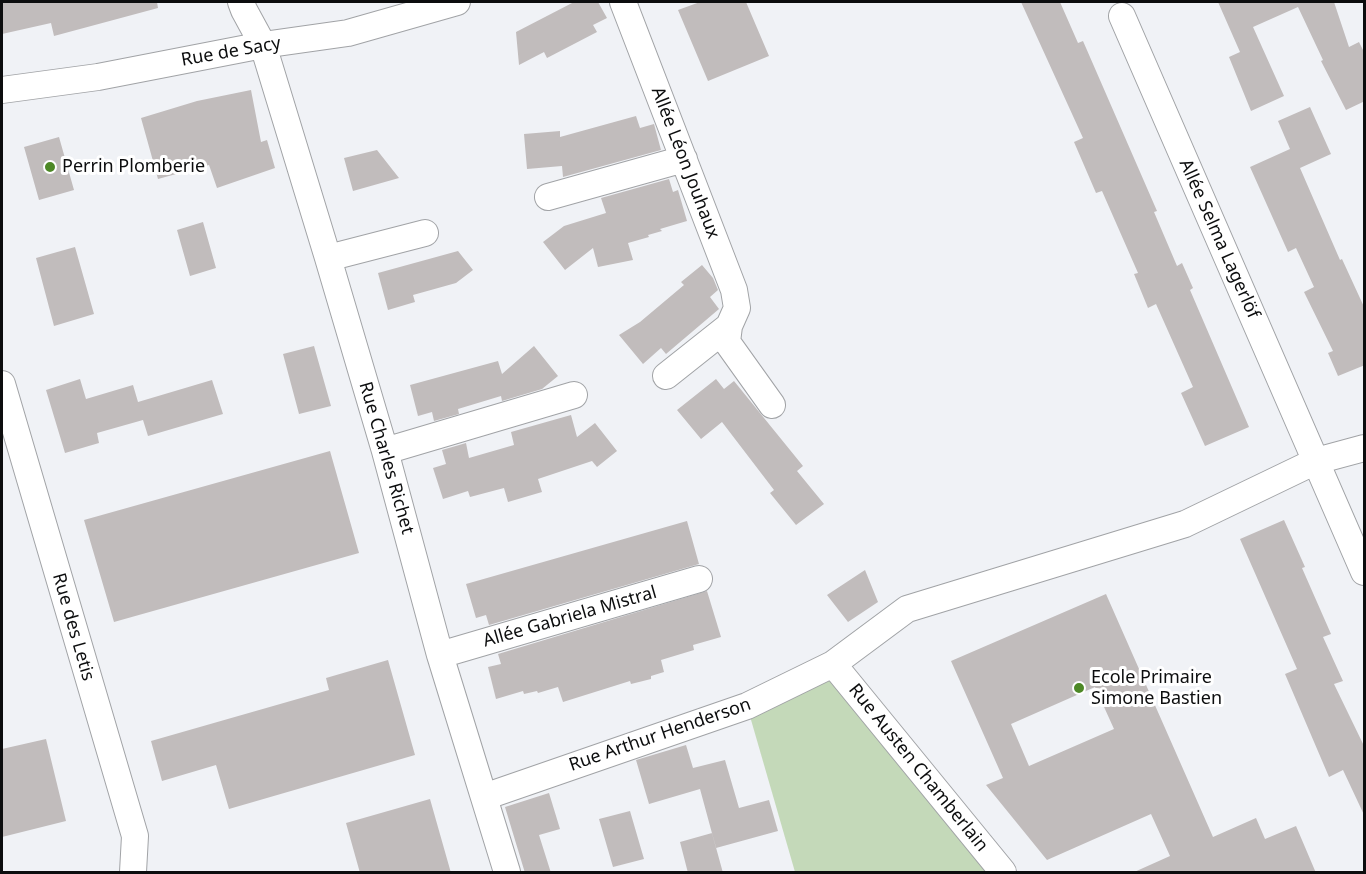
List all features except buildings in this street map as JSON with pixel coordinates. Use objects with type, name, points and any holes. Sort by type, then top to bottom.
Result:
[{"type":"street","name":"Rue Charles Richet","points":[[241,2],[263,45],[385,451],[440,655],[507,873]]},
{"type":"street","name":"Rue de Sacy","points":[[2,90],[98,77],[263,45],[348,33],[417,7],[458,2]]},
{"type":"street","name":"Allée Léon Jouhaux","points":[[623,2],[734,290],[737,308],[729,326],[727,342],[772,405]]},
{"type":"street","name":"Allée Selma Lagerlöf","points":[[1122,16],[1365,572]]},
{"type":"street","points":[[548,197],[684,159]]},
{"type":"street","points":[[328,258],[425,233]]},
{"type":"street","points":[[666,376],[729,326]]},
{"type":"street","name":"Rue des Letis","points":[[2,384],[135,836],[133,873]]},
{"type":"street","points":[[385,451],[574,395]]},
{"type":"street","name":"Rue Arthur Henderson","points":[[484,797],[747,706],[833,664],[907,609],[1185,524],[1316,461],[1365,448]]},
{"type":"street","name":"Allée Gabriela Mistral","points":[[440,655],[699,579]]},
{"type":"street","name":"Rue Austen Chamberlain","points":[[833,664],[1003,873]]},
{"type":"green space","points":[[833,664],[1003,872],[795,872],[747,706]]},
{"type":"place","name":"Perrin Plomberie","points":[[50,167]]},
{"type":"place","name":"Ecole Primaire Simone Bastien","points":[[1079,688]]}]
